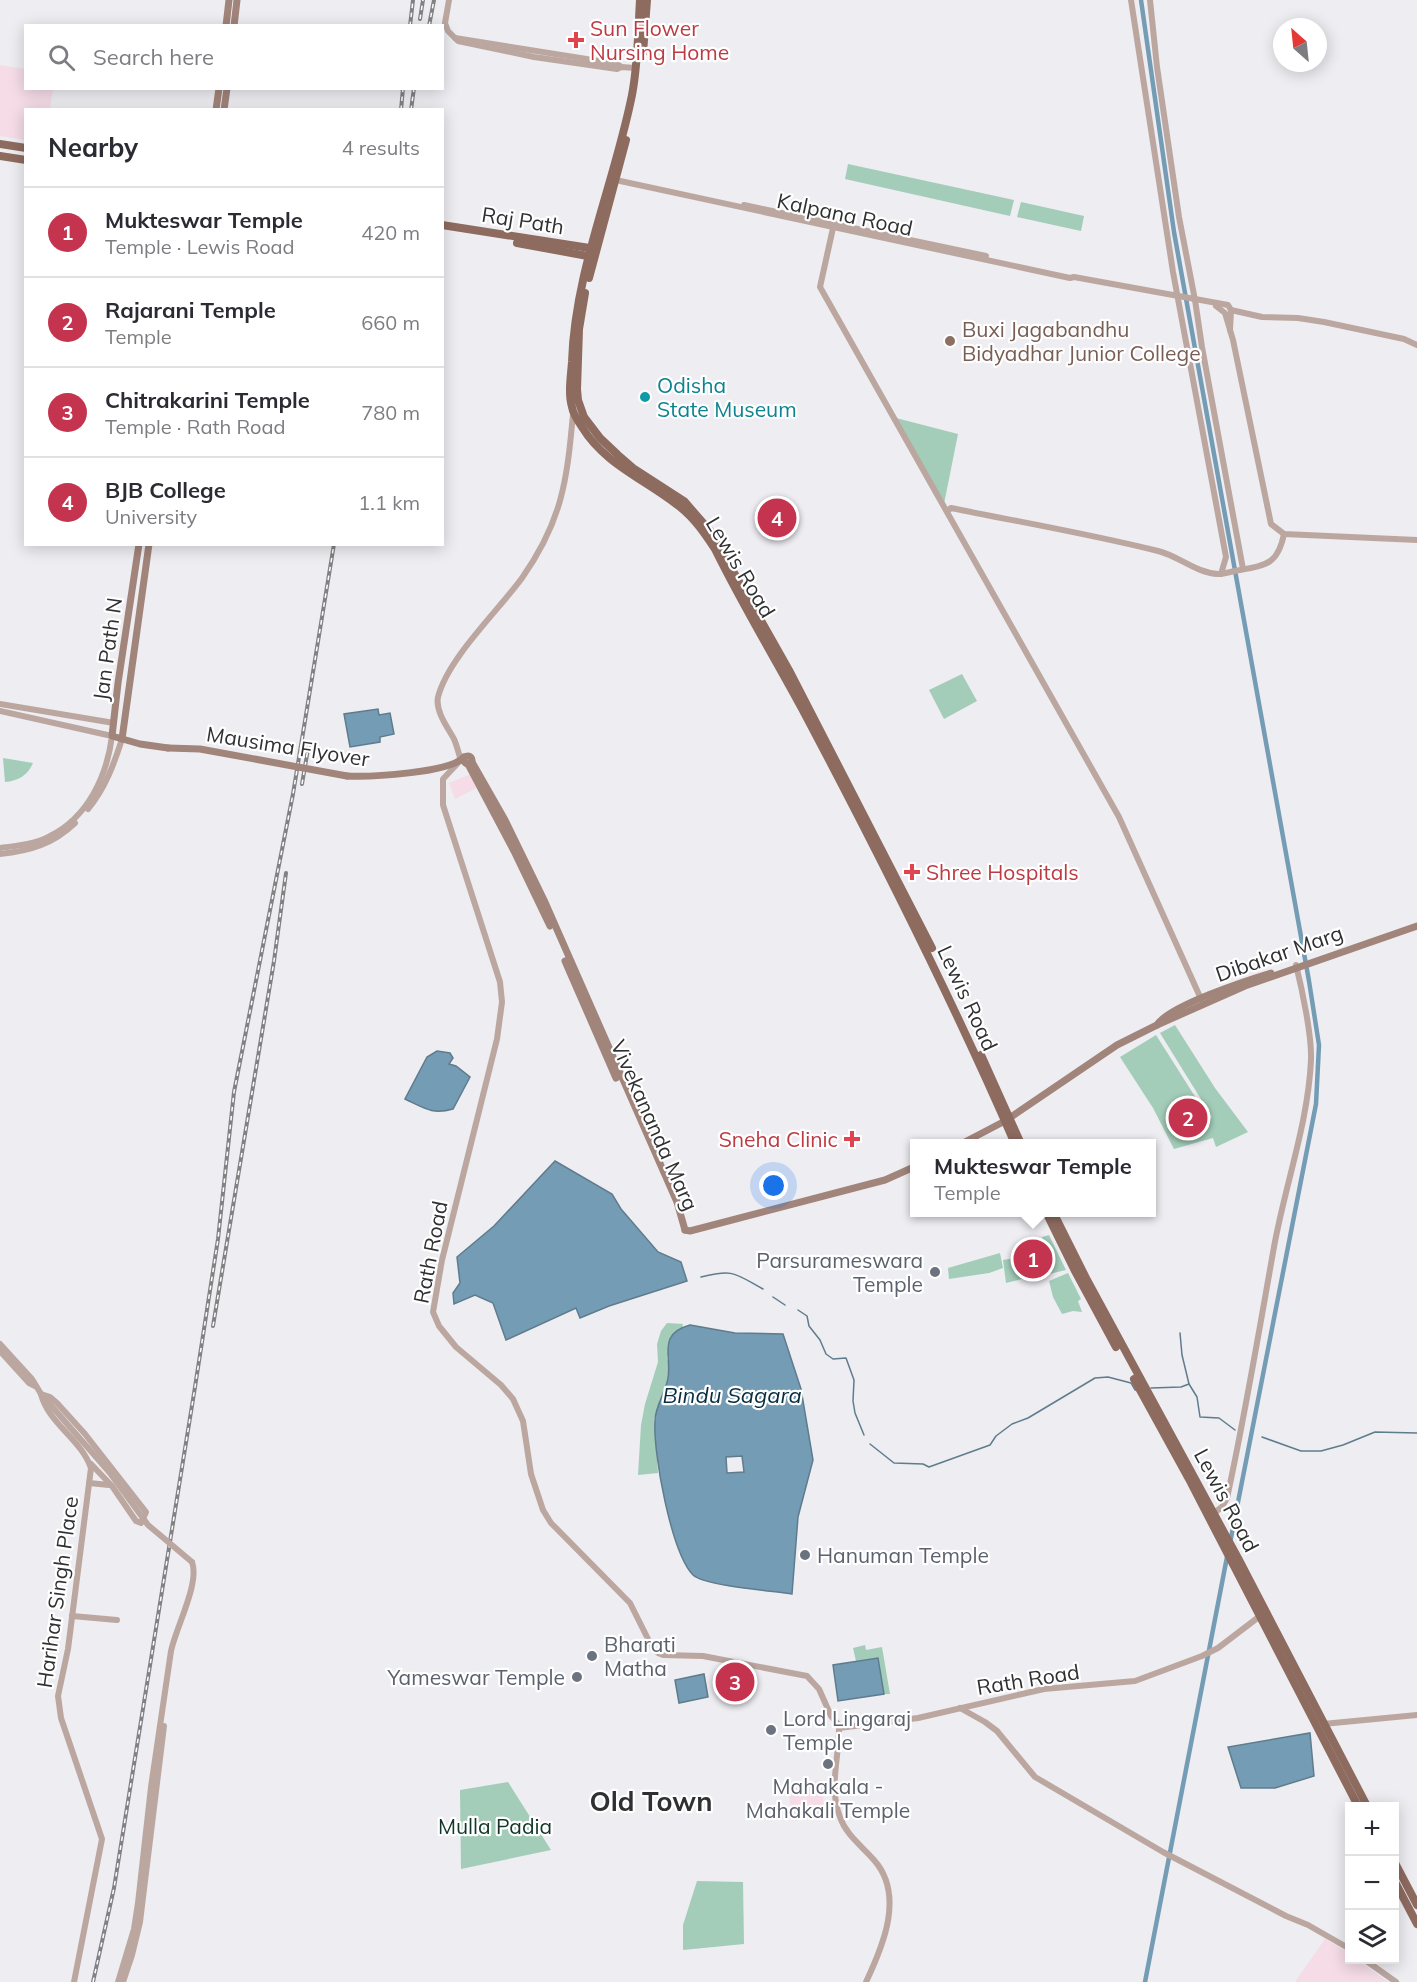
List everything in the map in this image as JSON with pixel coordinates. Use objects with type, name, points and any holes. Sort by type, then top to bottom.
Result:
[{"type":"main road","points":[[226,24],[229,0]]},
{"type":"main road","points":[[234,24],[237,0]]},
{"type":"main road","name":"Lewis Road","points":[[577,411],[579,329],[595,231],[613,178],[629,110],[636,68],[640,0]]},
{"type":"main road","name":"Lewis Road","points":[[646,0],[640,81],[573,324],[570,393],[577,411],[600,438],[633,468],[689,506],[720,545],[790,672],[916,915],[1009,1123],[1014,1139]]},
{"type":"main road","points":[[216,108],[219,90]]},
{"type":"main road","points":[[224,108],[227,90]]},
{"type":"main road","points":[[0,144],[24,148]]},
{"type":"main road","points":[[0,156],[24,159]]},
{"type":"main road","name":"Raj Path","points":[[444,225],[593,253]]},
{"type":"main road","name":"Raj Path","points":[[444,231],[577,250]]},
{"type":"main road","points":[[587,267],[577,250],[590,239],[595,231]]},
{"type":"main road","name":"Jan Path N","points":[[112,736],[139,546]]},
{"type":"main road","points":[[122,739],[149,546]]},
{"type":"main road","points":[[114,723],[124,725]]},
{"type":"main road","name":"Mausima Flyover","points":[[112,736],[140,744],[200,749],[348,776],[377,776],[465,762]]},
{"type":"main road","name":"Vivekananda Marg","points":[[465,762],[505,820],[528,867],[640,1126],[677,1202],[685,1230],[690,1231],[885,1180],[910,1169]]},
{"type":"main road","name":"Dibakar Marg","points":[[1157,1025],[1164,1017],[1243,982],[1312,962],[1417,924]]},
{"type":"main road","name":"Dibakar Marg","points":[[971,1139],[1009,1123],[1117,1046],[1157,1025],[1245,986],[1298,966]]},
{"type":"main road","name":"Lewis Road","points":[[1009,1123],[1019,1139]]},
{"type":"main road","name":"Lewis Road","points":[[1048,1217],[1074,1269],[1165,1428],[1321,1725],[1366,1802]]},
{"type":"main road","name":"Lewis Road","points":[[1056,1217],[1138,1380]]},
{"type":"main road","name":"Lewis Road","points":[[1171,1440],[1214,1513],[1222,1536]]},
{"type":"main road","name":"Lewis Road","points":[[1321,1725],[1356,1802]]},
{"type":"main road","points":[[1399,1869],[1417,1905]]},
{"type":"main road","points":[[1399,1888],[1417,1924]]},
{"type":"street","points":[[448,0],[445,23],[448,31],[458,41],[525,55],[617,69],[636,68]]},
{"type":"street","points":[[1131,0],[1226,557],[1221,574]]},
{"type":"street","points":[[1150,0],[1157,67],[1179,217],[1241,570]]},
{"type":"street","name":"Kalpana Road","points":[[613,178],[833,228],[1070,278],[1228,305],[1229,312],[1324,322],[1404,339],[1417,345]]},
{"type":"street","name":"Kalpana Road","points":[[613,178],[1071,274],[1074,277]]},
{"type":"street","points":[[833,228],[820,287],[1119,817],[1201,999]]},
{"type":"street","points":[[1229,312],[1227,326],[1230,330],[1269,520],[1275,528],[1284,534],[1417,540]]},
{"type":"street","points":[[465,762],[444,721],[438,700],[448,672],[521,579],[548,533],[562,497],[577,411]]},
{"type":"street","points":[[947,511],[951,508],[1129,544],[1169,554],[1199,569],[1221,574],[1258,567],[1275,558],[1281,549],[1284,534]]},
{"type":"street","points":[[0,704],[114,723]]},
{"type":"street","points":[[0,711],[112,736]]},
{"type":"street","name":"Jan Path N","points":[[0,848],[49,837],[69,823],[92,798],[108,759],[112,736]]},
{"type":"street","points":[[0,854],[39,846],[63,835],[95,800],[117,756],[122,739]]},
{"type":"street","name":"Rath Road","points":[[465,762],[443,779],[443,805],[500,982],[502,1002],[488,1080],[442,1260],[433,1308],[434,1317],[456,1347],[513,1398],[523,1421],[528,1462],[544,1513],[551,1523],[630,1603],[653,1649],[663,1655],[703,1656],[807,1676],[819,1689],[839,1728],[899,1722],[1044,1689],[1135,1681],[1202,1656],[1263,1614]]},
{"type":"street","points":[[1214,1513],[1222,1507],[1227,1498],[1242,1429],[1274,1245],[1298,1144],[1308,1083],[1311,1058],[1298,966]]},
{"type":"street","points":[[0,1344],[110,1473],[148,1525],[192,1562],[195,1573],[171,1651],[134,1929],[118,1982]]},
{"type":"street","points":[[0,1351],[29,1383],[35,1386]]},
{"type":"street","points":[[41,1394],[50,1397],[85,1434],[146,1512],[141,1522],[139,1523],[112,1486],[44,1405],[41,1394]]},
{"type":"street","name":"Harihar Singh Place","points":[[74,1982],[102,1839],[59,1707],[58,1696],[68,1649],[91,1468],[89,1461]]},
{"type":"street","points":[[89,1483],[112,1486]]},
{"type":"street","points":[[72,1616],[117,1620]]},
{"type":"street","points":[[123,1982],[140,1922],[171,1651]]},
{"type":"street","points":[[960,1708],[997,1731],[1035,1777],[1163,1852],[1345,1946]]},
{"type":"street","points":[[1321,1725],[1417,1715]]},
{"type":"street","points":[[839,1728],[835,1773],[839,1815],[852,1837],[875,1861],[885,1876],[890,1897],[887,1927],[866,1982]]},
{"type":"street","points":[[1372,1964],[1396,1982]]},
{"type":"shaded area","points":[[0,65],[24,69],[24,90],[53,90],[50,108],[24,108],[24,140],[0,136]]},
{"type":"shaded area","points":[[471,774],[478,787],[455,799],[449,783]]},
{"type":"shaded area","points":[[821,1780],[825,1817],[792,1821],[788,1784]]},
{"type":"shaded area","points":[[1325,1939],[1345,1951],[1345,1964],[1363,1964],[1388,1982],[1295,1982]]},
{"type":"green space","points":[[848,164],[1014,200],[1010,216],[845,179]]},
{"type":"green space","points":[[1021,202],[1084,216],[1081,231],[1017,217]]},
{"type":"green space","points":[[896,418],[958,434],[944,504]]},
{"type":"green space","points":[[962,674],[977,701],[944,719],[929,690]]},
{"type":"green space","points":[[3,758],[33,763],[22,777],[5,782]]},
{"type":"green space","points":[[1175,1025],[1215,1088],[1248,1132],[1216,1147],[1213,1138],[1174,1149],[1153,1108],[1120,1057],[1156,1035],[1201,1106],[1177,1118],[1183,1131],[1212,1117],[1160,1033]]},
{"type":"green space","points":[[1049,1235],[1066,1270],[1049,1274],[1042,1237]]},
{"type":"green space","points":[[1000,1253],[1003,1268],[989,1273],[949,1279],[948,1268]]},
{"type":"green space","points":[[1015,1258],[1017,1271],[1021,1274],[1022,1279],[1006,1283],[1003,1260]]},
{"type":"green space","points":[[1068,1273],[1081,1299],[1078,1301],[1082,1312],[1073,1311],[1062,1314],[1053,1297],[1049,1281]]},
{"type":"green space","points":[[667,1323],[683,1324],[682,1328],[675,1333],[667,1358],[670,1366],[668,1381],[654,1419],[658,1473],[638,1475],[641,1425],[645,1404],[658,1362],[657,1344],[661,1331]]},
{"type":"green space","points":[[865,1645],[866,1650],[882,1647],[890,1694],[884,1694],[878,1658],[856,1661],[853,1648]]},
{"type":"green space","name":"Mulla Padia","points":[[508,1782],[551,1850],[461,1869],[460,1790]]},
{"type":"green space","points":[[697,1881],[743,1882],[744,1944],[683,1950],[683,1925]]},
{"type":"water","points":[[378,709],[379,715],[390,713],[394,734],[380,737],[380,742],[350,747],[344,714]]},
{"type":"water","points":[[437,1051],[450,1053],[453,1058],[449,1064],[456,1066],[470,1077],[453,1109],[446,1111],[428,1110],[405,1099],[427,1057]]},
{"type":"water","points":[[555,1161],[612,1194],[621,1209],[658,1252],[681,1262],[687,1281],[609,1306],[580,1318],[576,1308],[506,1340],[493,1303],[475,1295],[454,1304],[453,1293],[460,1283],[457,1257],[494,1226]]},
{"type":"water","name":"Bindu Sagara","points":[[690,1325],[735,1333],[783,1334],[801,1389],[813,1460],[798,1517],[792,1594],[725,1585],[700,1579],[693,1575],[685,1563],[665,1501],[655,1436],[657,1410],[668,1378],[668,1347],[673,1334]],"holes":[[[742,1456],[744,1472],[727,1473],[726,1457]]]},
{"type":"water","points":[[878,1658],[884,1694],[838,1701],[833,1665]]},
{"type":"water","points":[[704,1674],[708,1697],[679,1703],[675,1680]]},
{"type":"water","points":[[1310,1733],[1314,1776],[1275,1788],[1241,1788],[1228,1747]]},
{"type":"waterway","points":[[1141,0],[1174,232],[1319,1045],[1316,1104],[1230,1543]]},
{"type":"waterway","points":[[701,1277],[721,1273],[733,1274],[763,1289]]},
{"type":"waterway","points":[[773,1297],[785,1305]]},
{"type":"waterway","points":[[798,1310],[807,1316],[809,1326],[820,1340],[826,1354],[833,1359],[846,1358],[854,1380],[855,1413],[864,1435]]},
{"type":"waterway","points":[[1180,1333],[1182,1355],[1189,1384]]},
{"type":"waterway","points":[[870,1444],[894,1463],[923,1464],[929,1467],[990,1445],[996,1436],[1012,1424],[1028,1418],[1095,1378],[1108,1377],[1131,1383],[1137,1390]]},
{"type":"waterway","points":[[1151,1388],[1181,1387],[1189,1384],[1197,1397],[1200,1417],[1219,1418],[1235,1430]]},
{"type":"waterway","points":[[1262,1437],[1301,1451],[1321,1451],[1375,1432],[1417,1433]]},
{"type":"waterway","points":[[1145,1982],[1227,1557]]},
{"type":"railway","points":[[410,24],[413,0]]},
{"type":"railway","points":[[420,19],[423,0]]},
{"type":"railway","points":[[429,24],[434,0]]},
{"type":"railway","points":[[401,108],[403,90]]},
{"type":"railway","points":[[411,108],[414,90]]},
{"type":"railway","points":[[93,1982],[114,1888],[195,1387],[218,1239],[234,1092],[293,794],[334,546]]},
{"type":"railway","points":[[302,784],[309,743]]},
{"type":"railway","points":[[213,1326],[274,961],[286,873]]},
{"type":"place","name":"Sun Flower Nursing Home","points":[[576,40]]},
{"type":"place","name":"Buxi Jagabandhu Bidyadhar Junior College","points":[[950,341]]},
{"type":"place","name":"Odisha State Museum","points":[[645,397]]},
{"type":"place","name":"BJB College","points":[[777,518]]},
{"type":"place","name":"Shree Hospitals","points":[[912,872]]},
{"type":"place","name":"Rajarani Temple","points":[[1188,1118]]},
{"type":"place","name":"Sneha Clinic","points":[[852,1139]]},
{"type":"place","name":"Mukteswar Temple","points":[[1033,1259]]},
{"type":"place","name":"Parsurameswara Temple","points":[[935,1272]]},
{"type":"place","name":"Hanuman Temple","points":[[805,1555]]},
{"type":"place","name":"Bharati Matha","points":[[592,1656]]},
{"type":"place","name":"Yameswar Temple","points":[[577,1677]]},
{"type":"place","name":"Chitrakarini Temple","points":[[735,1682]]},
{"type":"place","name":"Lord Lingaraj Temple","points":[[771,1730]]},
{"type":"place","name":"Mahakala - Mahakali Temple","points":[[828,1764]]},
{"type":"district","name":"Old Town","points":[[651,1801]]}]
